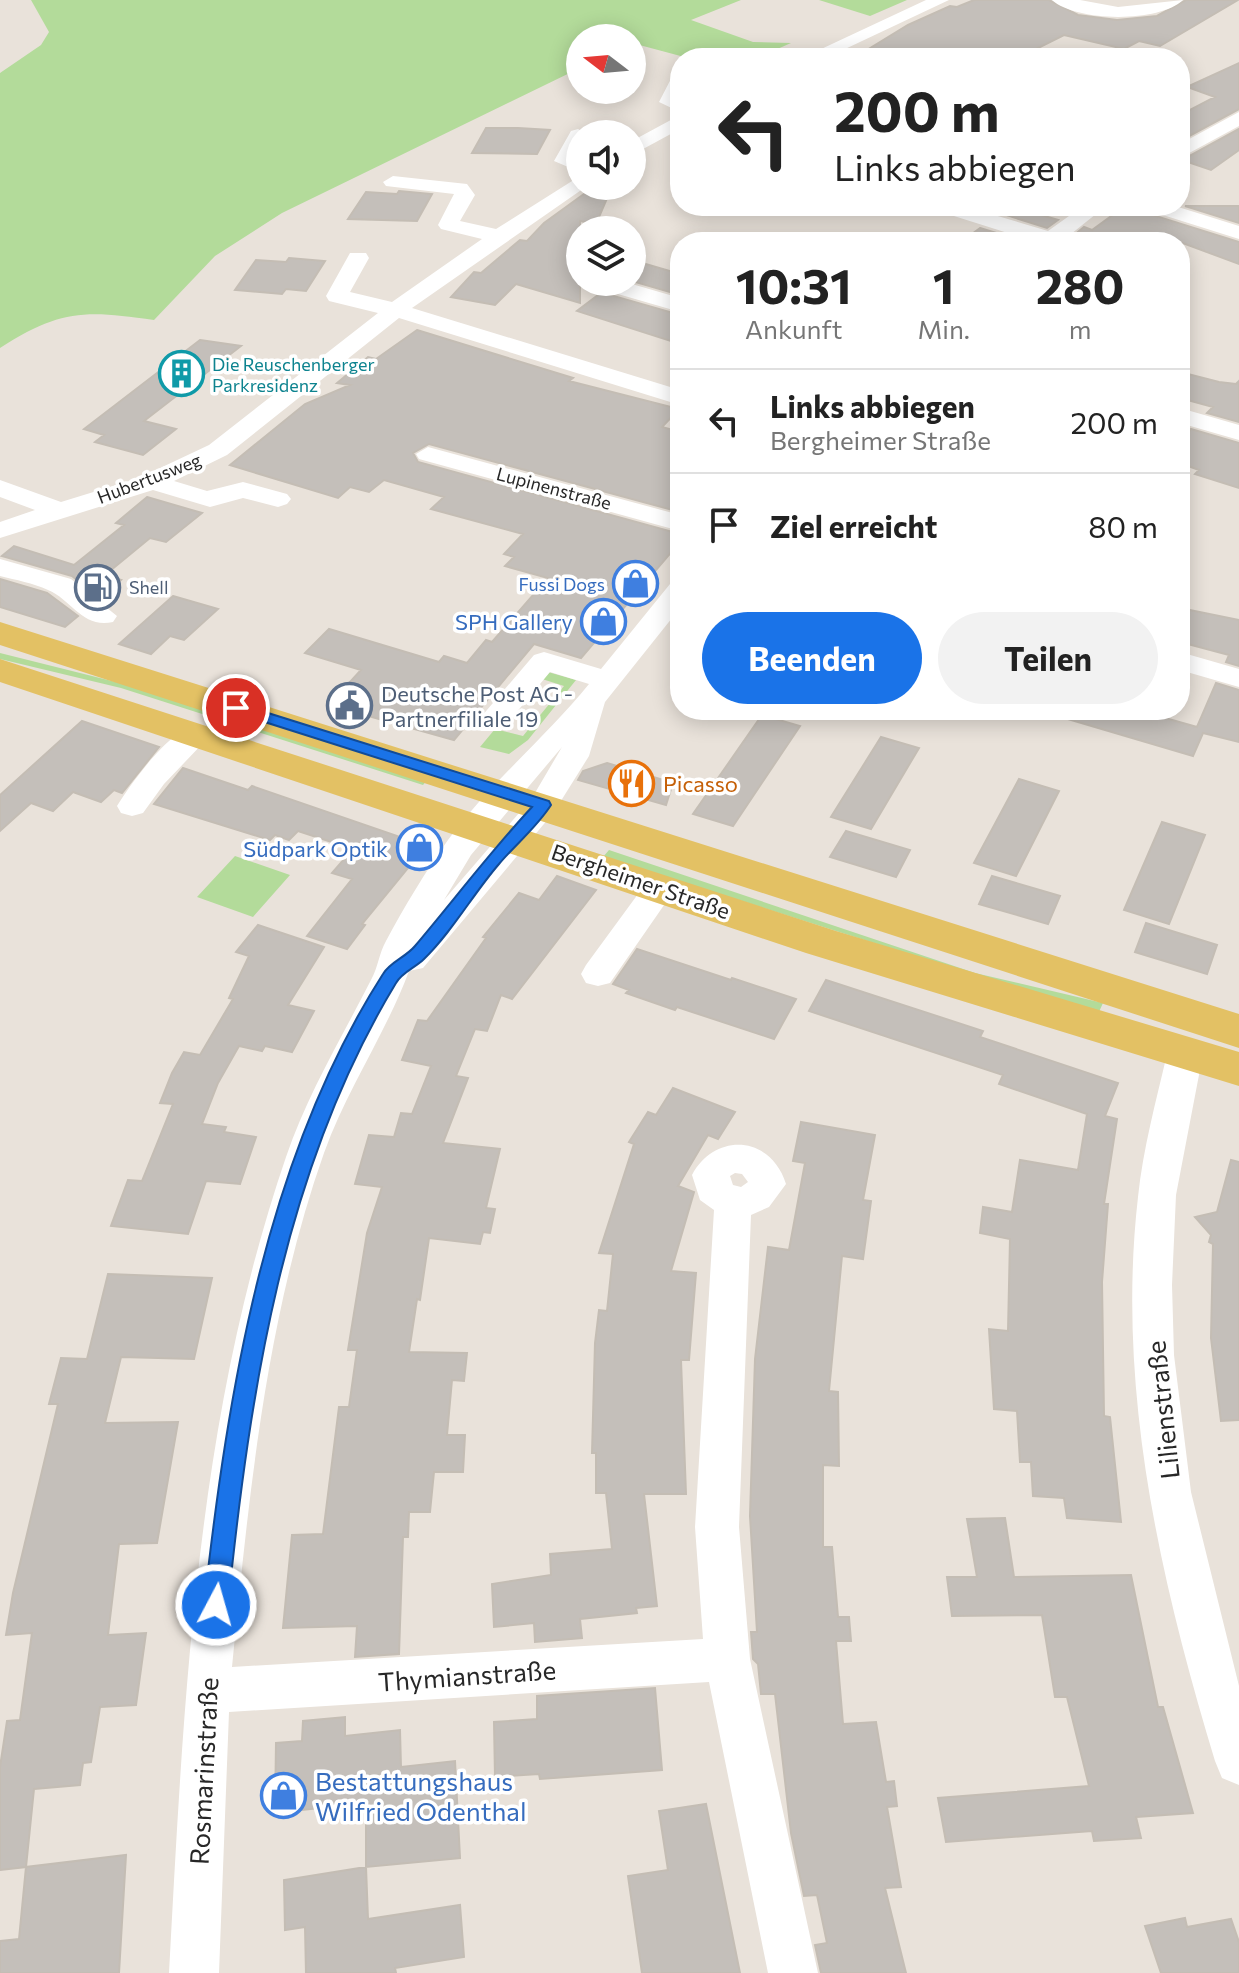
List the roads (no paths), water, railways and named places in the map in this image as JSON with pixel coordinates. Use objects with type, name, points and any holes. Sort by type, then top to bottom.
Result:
[{"type":"main road","name":"Bergheimer Straße","points":[[0,633],[1239,1031]]},
{"type":"main road","name":"Bergheimer Straße","points":[[0,670],[821,942],[1239,1069]]},
{"type":"street","points":[[833,48],[940,0]]},
{"type":"street","points":[[1061,0],[1101,12],[1130,14],[1174,0]]},
{"type":"street","points":[[1190,142],[1239,118]]},
{"type":"street","points":[[646,141],[670,127]]},
{"type":"street","points":[[393,182],[460,188],[465,195],[448,225],[498,236]]},
{"type":"street","name":"Hubertusweg","points":[[0,530],[155,480],[197,462],[239,436],[396,310],[566,191]]},
{"type":"street","points":[[973,216],[1024,232]]},
{"type":"street","points":[[1060,232],[1082,216]]},
{"type":"street","points":[[1185,216],[1239,233]]},
{"type":"street","points":[[358,258],[337,296],[396,310],[670,395]]},
{"type":"street","points":[[646,295],[670,302]]},
{"type":"street","points":[[1190,418],[1239,433]]},
{"type":"street","name":"Lupinenstraße","points":[[428,454],[670,520]]},
{"type":"street","points":[[155,480],[168,488],[210,499],[227,491],[243,490],[278,499]]},
{"type":"street","points":[[0,488],[58,510]]},
{"type":"street","points":[[0,567],[61,585],[87,608],[103,616]]},
{"type":"street","points":[[495,832],[504,793],[563,725],[600,690],[670,602]]},
{"type":"street","points":[[491,724],[544,661],[600,690]]},
{"type":"street","points":[[1190,664],[1239,678]]},
{"type":"street","points":[[543,805],[574,756],[600,690]]},
{"type":"street","points":[[132,806],[153,777],[195,734]]},
{"type":"street","name":"Rosmarinstraße","points":[[194,1973],[207,1691],[225,1518],[248,1375],[272,1264],[305,1155],[329,1094],[391,975],[400,945],[459,848],[543,805]]},
{"type":"street","points":[[598,974],[660,887]]},
{"type":"street","name":"Lilienstraße","points":[[1185,1054],[1168,1126],[1155,1215],[1155,1373],[1173,1510],[1208,1659],[1239,1761]]},
{"type":"street","points":[[733,1202],[717,1527],[727,1659],[793,1973]]},
{"type":"street","name":"Thymianstraße","points":[[207,1691],[727,1659]]},
{"type":"place","name":"Die Reuschenberger Parkresidenz","points":[[181,374]]},
{"type":"place","name":"Fussi Dogs","points":[[636,584]]},
{"type":"place","name":"Shell","points":[[98,587]]},
{"type":"place","name":"SPH Gallery","points":[[604,621]]},
{"type":"place","name":"Deutsche Post AG - Partnerfiliale 19","points":[[350,706]]},
{"type":"place","name":"Picasso","points":[[632,783]]},
{"type":"place","name":"Südpark Optik","points":[[419,848]]},
{"type":"place","name":"Bestattungshaus Wilfried Odenthal","points":[[284,1795]]}]
